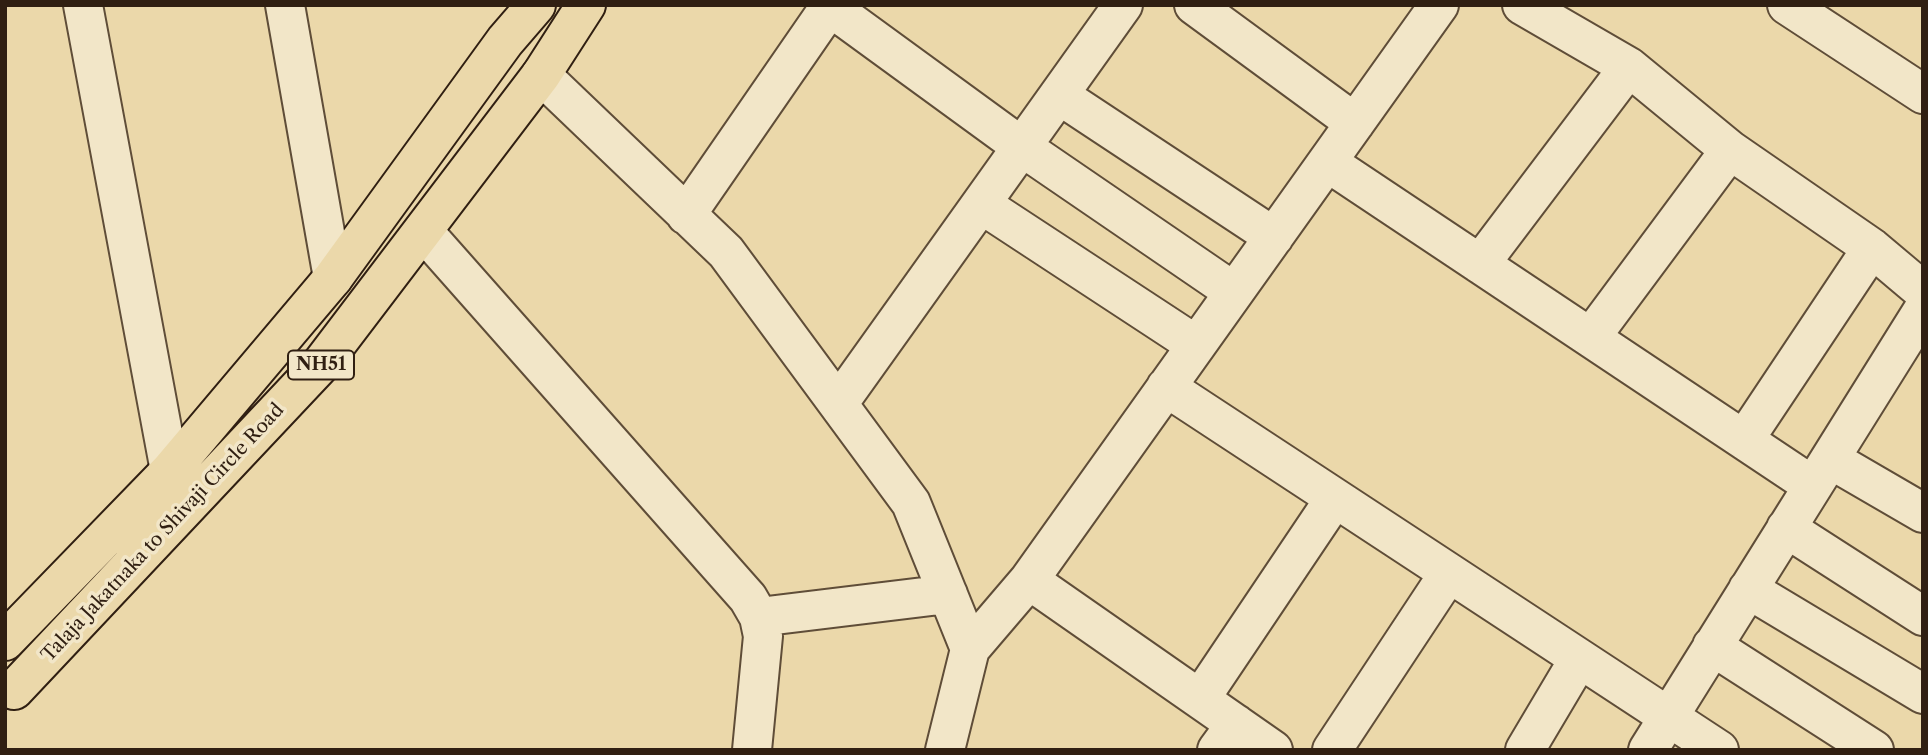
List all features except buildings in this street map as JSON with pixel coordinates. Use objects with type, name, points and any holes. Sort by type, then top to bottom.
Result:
[{"type":"highway","name":"Talaja Jakatnaka to Shivaji Circle Road","points":[[5,641],[170,471],[333,278],[505,41],[536,5]]},
{"type":"highway","name":"Talaja Jakatnaka to Shivaji Circle Road","points":[[8,694],[314,373],[541,75],[586,5]]},
{"type":"street","points":[[83,5],[170,471]]},
{"type":"street","points":[[285,5],[333,278]]},
{"type":"street","points":[[1195,5],[1355,123]]},
{"type":"street","points":[[945,750],[970,649],[1029,580],[1439,5]]},
{"type":"street","points":[[1522,5],[1629,67],[1730,150],[1872,248],[1923,291]]},
{"type":"street","points":[[1787,5],[1923,94]]},
{"type":"street","points":[[686,215],[830,6],[1022,148],[1234,292]]},
{"type":"street","points":[[838,404],[1022,148],[1115,8]]},
{"type":"street","points":[[1480,264],[1629,67]]},
{"type":"street","points":[[541,75],[726,252],[911,503],[970,649]]},
{"type":"street","points":[[1059,95],[1274,237]]},
{"type":"street","points":[[1591,337],[1730,150]]},
{"type":"street","points":[[1327,162],[1744,440],[1923,513]]},
{"type":"street","points":[[982,204],[1196,345]]},
{"type":"street","points":[[423,231],[748,598],[759,617],[763,636],[752,750]]},
{"type":"street","points":[[1744,440],[1872,248]]},
{"type":"street","points":[[1648,750],[1923,310]]},
{"type":"street","points":[[1166,387],[1719,750]]},
{"type":"street","points":[[1200,699],[1335,498]]},
{"type":"street","points":[[1786,528],[1923,616]]},
{"type":"street","points":[[1332,750],[1449,573]]},
{"type":"street","points":[[1029,580],[1200,699],[1227,737],[1273,750]]},
{"type":"street","points":[[1748,589],[1923,694]]},
{"type":"street","points":[[759,617],[948,594]]},
{"type":"street","points":[[1713,646],[1874,750]]},
{"type":"street","points":[[1525,750],[1579,659]]}]
